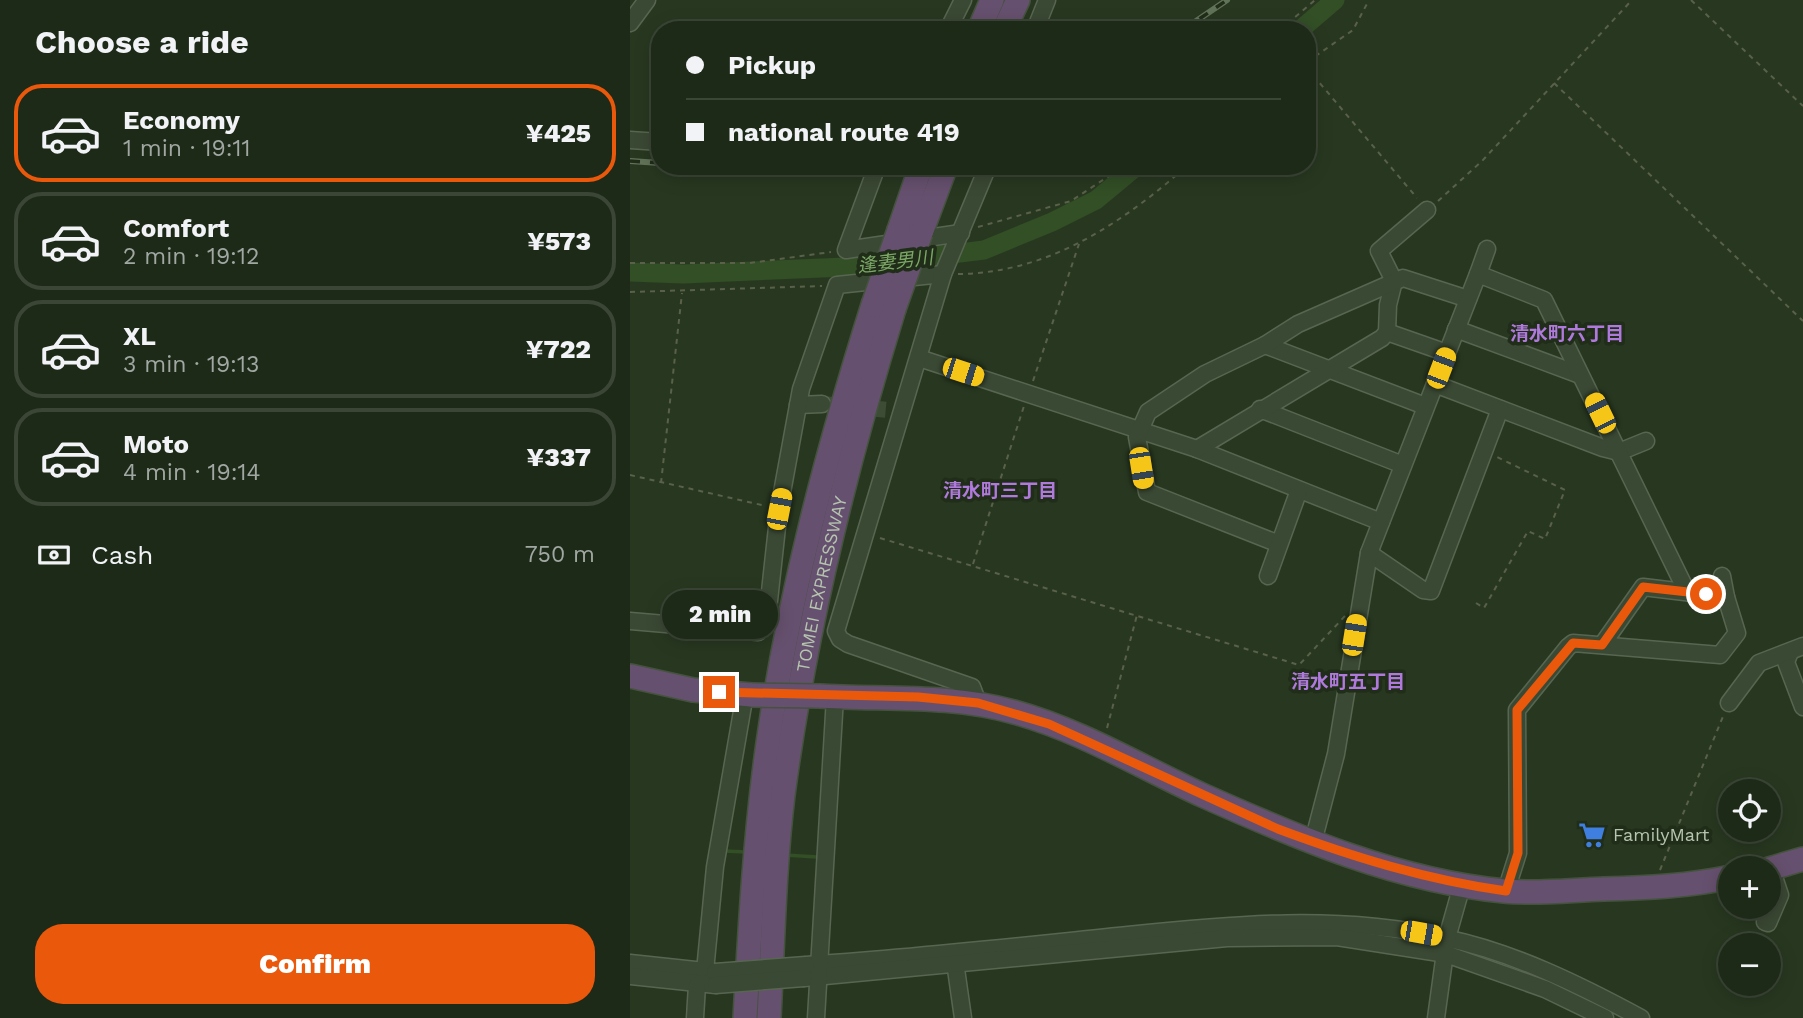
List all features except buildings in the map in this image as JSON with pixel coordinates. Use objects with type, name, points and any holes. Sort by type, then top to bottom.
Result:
[{"type":"highway","points":[[983,21],[992,0]]},
{"type":"highway","points":[[1008,21],[1018,0]]},
{"type":"highway","name":"TOMEI EXPRESSWAY","points":[[910,232],[920,175]]},
{"type":"highway","name":"TOMEI EXPRESSWAY","points":[[745,1018],[753,866],[780,670],[818,497],[910,232],[941,175]]},
{"type":"highway","name":"TOMEI EXPRESSWAY","points":[[769,1018],[771,932],[782,812],[802,674],[884,307]]},
{"type":"highway","points":[[630,676],[693,690],[749,695],[918,697],[978,703],[1049,724],[1267,824],[1313,842],[1381,866],[1462,885],[1506,891],[1653,888],[1718,879]]},
{"type":"highway","points":[[1781,865],[1803,859]]},
{"type":"street","points":[[630,23],[647,0]]},
{"type":"street","points":[[952,21],[963,0]]},
{"type":"street","points":[[1039,21],[1047,0]]},
{"type":"street","points":[[630,140],[651,141]]},
{"type":"street","points":[[874,175],[846,250],[959,237]]},
{"type":"street","points":[[978,703],[972,687],[840,639],[836,631],[865,533],[896,411],[919,358],[944,272],[984,175]]},
{"type":"street","points":[[1387,332],[1388,305],[1394,281],[1379,251],[1427,210]]},
{"type":"street","points":[[1313,842],[1336,754],[1369,553],[1487,250]]},
{"type":"street","points":[[630,621],[758,632],[763,629],[767,619],[779,509],[798,405],[837,285],[944,272]]},
{"type":"street","points":[[1478,274],[1544,300],[1686,590]]},
{"type":"street","points":[[1279,544],[1151,496],[1144,487],[1138,448],[1140,429],[1148,412],[1205,374],[1265,345],[1298,324],[1394,281],[1410,279],[1468,299]]},
{"type":"street","points":[[1456,329],[1580,375]]},
{"type":"street","points":[[1387,332],[1447,353]]},
{"type":"street","points":[[1197,449],[1387,332]]},
{"type":"street","points":[[1265,345],[1425,406]]},
{"type":"street","points":[[919,358],[1197,449],[1381,522]]},
{"type":"street","points":[[1435,384],[1619,452],[1646,441]]},
{"type":"street","points":[[798,405],[822,404]]},
{"type":"street","points":[[1261,409],[1403,465]]},
{"type":"street","points":[[1369,553],[1423,590],[1431,591],[1500,409]]},
{"type":"street","points":[[1268,576],[1299,490]]},
{"type":"street","points":[[1506,891],[1518,853],[1517,710],[1573,643],[1720,655],[1737,633],[1722,576]]},
{"type":"street","points":[[1602,645],[1643,587],[1686,590],[1726,597]]},
{"type":"street","points":[[1729,703],[1759,663],[1796,649]]},
{"type":"street","points":[[1796,649],[1786,662],[1803,707]]},
{"type":"street","points":[[695,1018],[710,980],[715,867],[749,695]]},
{"type":"street","points":[[816,1018],[812,971],[827,696]]},
{"type":"street","points":[[1436,1018],[1447,946],[1462,885]]},
{"type":"street","points":[[1765,922],[1768,923],[1770,919]]},
{"type":"street","points":[[630,976],[710,980],[1241,924],[1349,923],[1533,966],[1597,994],[1641,1018]]},
{"type":"street","points":[[812,971],[955,962],[1227,938],[1303,937],[1447,946],[1605,1018]]},
{"type":"street","points":[[955,962],[963,1018]]},
{"type":"street","points":[[630,963],[710,980]]},
{"type":"path","points":[[1290,21],[1315,0]]},
{"type":"path","points":[[1316,56],[1353,30],[1369,0]]},
{"type":"path","points":[[1316,79],[1427,210],[1482,161],[1632,0]]},
{"type":"path","points":[[1691,0],[1803,106]]},
{"type":"path","points":[[1554,83],[1803,321]]},
{"type":"path","points":[[959,237],[1072,201],[1111,175]]},
{"type":"path","points":[[944,272],[1020,266],[1079,244],[1129,215],[1177,175]]},
{"type":"path","points":[[630,263],[750,263],[846,250]]},
{"type":"path","points":[[630,292],[837,285]]},
{"type":"path","points":[[660,483],[682,292]]},
{"type":"path","points":[[1476,603],[1484,608],[1528,531],[1545,539],[1565,490],[1484,451]]},
{"type":"path","points":[[630,475],[779,509]]},
{"type":"path","points":[[865,533],[1299,665],[1347,613],[1358,610]]},
{"type":"path","points":[[1099,745],[1113,714],[1138,614]]},
{"type":"path","points":[[1653,888],[1729,703]]},
{"type":"waterway","name":"逢妻男川","points":[[1310,21],[1335,0]]},
{"type":"waterway","name":"逢妻男川","points":[[630,272],[683,274],[846,267],[984,250],[1052,222],[1096,200],[1126,175]]},
{"type":"waterway","points":[[724,851],[746,852]]},
{"type":"waterway","points":[[785,855],[817,857]]},
{"type":"tunnel","points":[[822,404],[889,410]]},
{"type":"railway","points":[[1196,21],[1227,0]]},
{"type":"railway","points":[[630,161],[651,162]]},
{"type":"place","name":"FamilyMart","points":[[1592,835]]},
{"type":"district","name":"清水町六丁目","points":[[1567,333]]},
{"type":"district","name":"清水町三丁目","points":[[1000,490]]},
{"type":"district","name":"清水町五丁目","points":[[1348,681]]},
{"type":"route","points":[[719,692],[752,695],[918,697],[978,703],[1016,712],[1099,745],[1278,829],[1313,842],[1381,866],[1462,885],[1506,891],[1518,853],[1517,710],[1573,643],[1602,645],[1643,587],[1706,594]]}]
